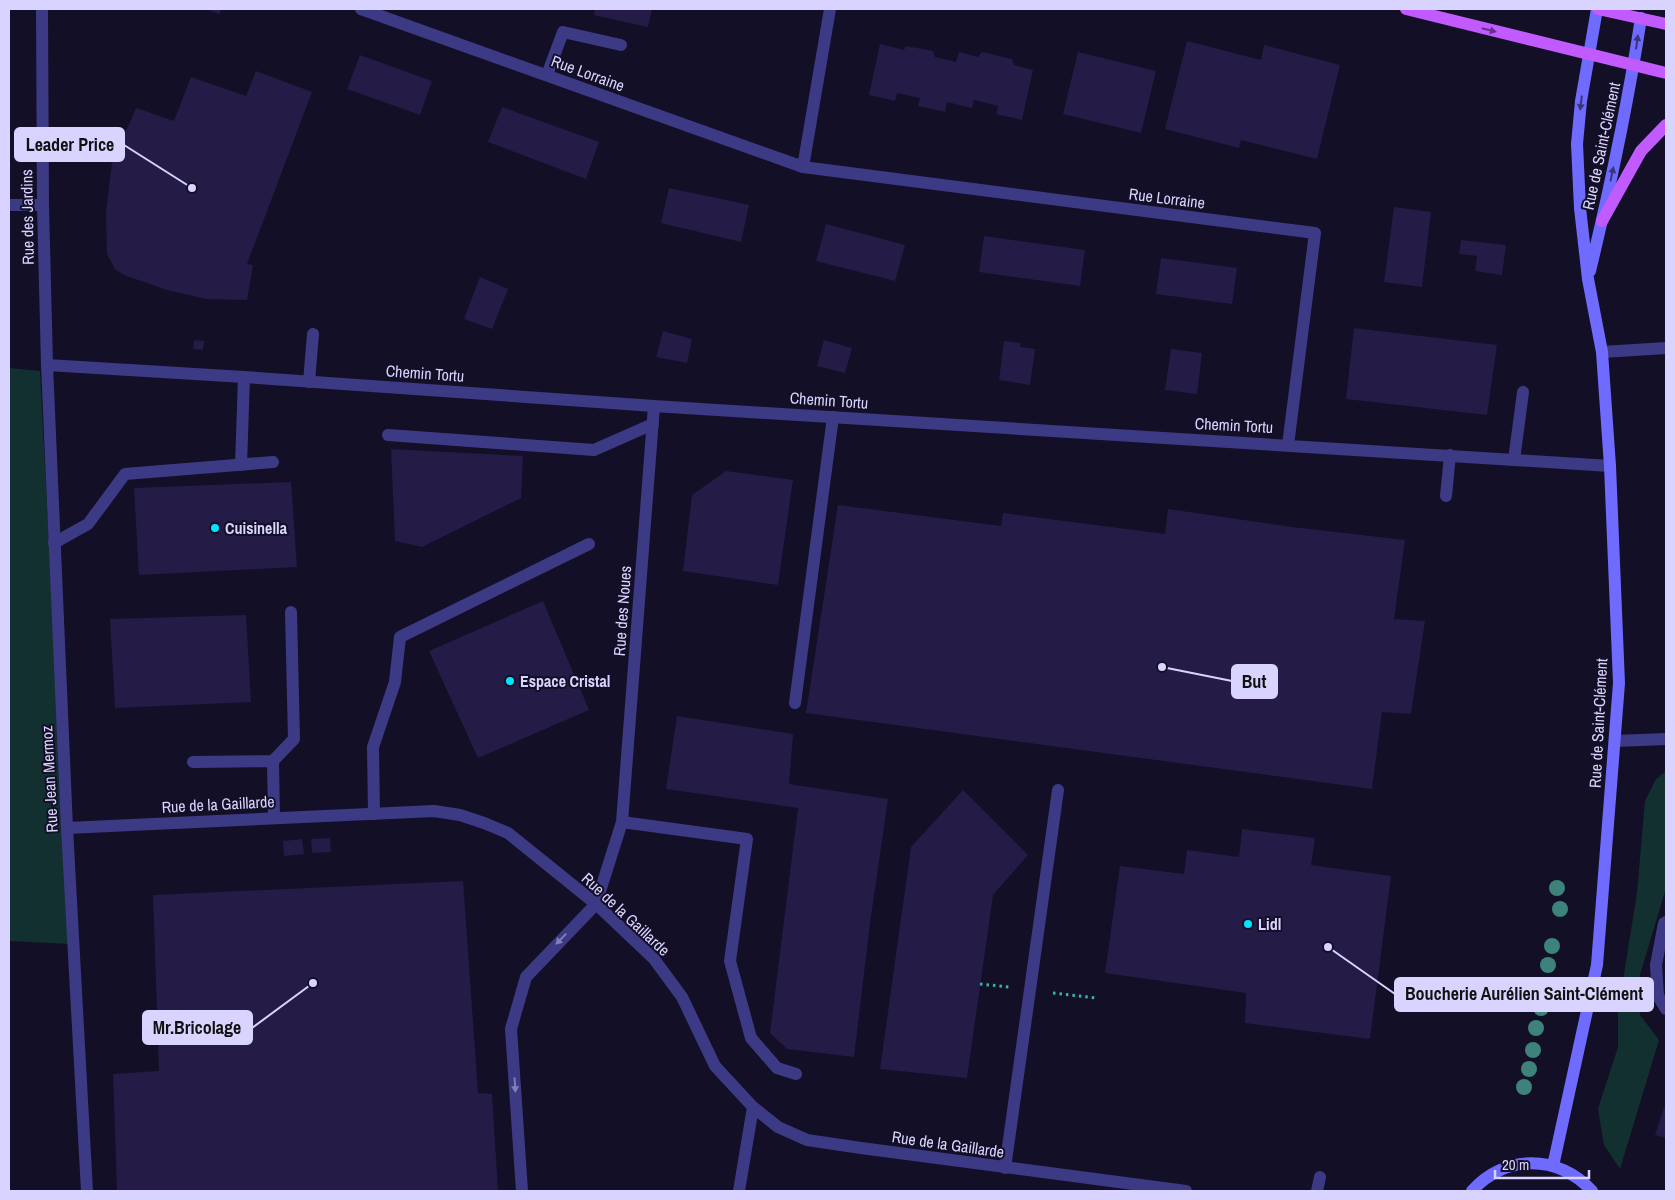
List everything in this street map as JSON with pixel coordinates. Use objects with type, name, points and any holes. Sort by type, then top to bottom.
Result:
[{"type":"main road","points":[[1406,9],[1443,14],[1589,55],[1666,73]]},
{"type":"main road","points":[[1598,9],[1666,24]]},
{"type":"main road","points":[[1602,221],[1641,151],[1666,125]]},
{"type":"street","name":"Rue des Jardins","points":[[42,9],[43,205],[47,365]]},
{"type":"street","name":"Rue Lorraine","points":[[361,9],[803,167],[1315,233],[1288,444]]},
{"type":"street","points":[[803,167],[830,9]]},
{"type":"street","name":"Rue de Saint-Clément","points":[[1553,1166],[1596,965],[1619,683],[1610,466],[1602,352],[1588,278],[1580,208],[1577,144],[1581,101],[1598,9]]},
{"type":"street","name":"Rue de Saint-Clément","points":[[1588,278],[1602,221],[1634,66],[1641,18]]},
{"type":"street","points":[[547,75],[563,32],[621,45]]},
{"type":"street","points":[[9,205],[43,205]]},
{"type":"street","points":[[309,382],[313,334]]},
{"type":"street","points":[[1602,352],[1666,348]]},
{"type":"street","name":"Chemin Tortu","points":[[47,365],[654,406],[1288,444],[1610,466]]},
{"type":"street","name":"Rue Jean Mermoz","points":[[47,365],[67,828],[87,1191]]},
{"type":"street","points":[[241,465],[244,377]]},
{"type":"street","points":[[1514,460],[1523,392]]},
{"type":"street","name":"Rue des Noues","points":[[596,904],[622,822],[654,406]]},
{"type":"street","points":[[795,703],[833,417]]},
{"type":"street","points":[[388,435],[594,450],[652,424]]},
{"type":"street","points":[[1446,496],[1450,455]]},
{"type":"street","points":[[54,543],[88,524],[125,474],[273,462]]},
{"type":"street","points":[[374,814],[374,747],[395,682],[400,638],[589,544]]},
{"type":"street","points":[[274,818],[273,761],[294,739],[291,612]]},
{"type":"street","points":[[1615,741],[1666,740]]},
{"type":"street","points":[[193,762],[273,761]]},
{"type":"street","points":[[1005,1168],[1058,790]]},
{"type":"street","name":"Rue de la Gaillarde","points":[[67,828],[434,812],[460,815],[508,833],[596,904],[654,959],[682,997],[715,1066],[753,1107],[778,1126],[807,1140],[1186,1191]]},
{"type":"street","points":[[622,822],[748,839],[730,961],[751,1038],[777,1068],[796,1074]]},
{"type":"street","points":[[522,1191],[511,1029],[526,976],[596,904]]},
{"type":"street","points":[[1665,920],[1658,996],[1666,1009]]},
{"type":"street","points":[[739,1191],[753,1107]]},
{"type":"street","points":[[1472,1191],[1481,1181],[1503,1168],[1528,1162],[1553,1166],[1573,1175],[1592,1191]]},
{"type":"street","points":[[1317,1191],[1320,1177]]},
{"type":"green space","points":[[9,368],[40,371],[70,944],[9,941]]},
{"type":"green space","points":[[1666,771],[1666,888],[1639,978],[1640,1015],[1659,1040],[1620,1169],[1604,1145],[1598,1109],[1618,1047],[1618,1011],[1637,893],[1645,801],[1656,779]]},
{"type":"building","points":[[205,9],[222,9],[219,14]]},
{"type":"building","points":[[595,9],[652,9],[648,27],[594,15]]},
{"type":"building","points":[[1187,41],[1261,60],[1264,45],[1340,65],[1317,159],[1241,140],[1239,148],[1165,129]]},
{"type":"building","points":[[880,44],[904,50],[906,46],[933,51],[935,57],[956,62],[959,52],[978,57],[982,52],[1012,59],[1014,65],[1033,70],[1022,120],[996,114],[998,106],[974,100],[972,108],[947,102],[945,112],[918,106],[920,98],[897,93],[895,101],[869,95]]},
{"type":"building","points":[[1078,52],[1156,71],[1141,133],[1063,114]]},
{"type":"building","points":[[360,55],[432,81],[420,115],[347,89]]},
{"type":"building","points":[[256,71],[312,92],[247,264],[253,265],[247,300],[206,299],[167,290],[124,275],[115,269],[107,254],[106,213],[112,163],[136,108],[174,121],[191,77],[246,96]]},
{"type":"building","points":[[502,107],[599,142],[586,179],[488,142]]},
{"type":"building","points":[[669,188],[749,205],[741,242],[661,223]]},
{"type":"building","points":[[1394,207],[1431,212],[1422,287],[1384,282]]},
{"type":"building","points":[[826,224],[905,245],[895,281],[816,261]]},
{"type":"building","points":[[984,236],[1085,250],[1080,286],[979,272]]},
{"type":"building","points":[[1461,240],[1506,245],[1502,275],[1475,271],[1477,256],[1459,254]]},
{"type":"building","points":[[1161,258],[1237,268],[1232,304],[1156,294]]},
{"type":"building","points":[[480,277],[508,289],[492,329],[464,319]]},
{"type":"building","points":[[1354,328],[1497,345],[1487,415],[1346,399]]},
{"type":"building","points":[[663,331],[692,339],[687,363],[656,357]]},
{"type":"building","points":[[194,340],[204,341],[203,350],[193,349]]},
{"type":"building","points":[[824,340],[852,348],[845,373],[817,366]]},
{"type":"building","points":[[1004,341],[1021,343],[1020,347],[1035,349],[1030,385],[999,380]]},
{"type":"building","points":[[1171,349],[1202,353],[1197,394],[1165,390]]},
{"type":"building","points":[[391,449],[523,456],[521,498],[422,547],[395,541]]},
{"type":"building","points":[[726,471],[793,480],[778,585],[683,571],[692,495]]},
{"type":"building","name":"Cuisinella","points":[[291,482],[297,567],[139,575],[134,488]]},
{"type":"building","points":[[838,505],[1001,526],[1003,513],[1165,534],[1168,509],[1292,527],[1405,540],[1394,619],[1425,621],[1411,714],[1382,712],[1372,789],[806,713]]},
{"type":"building","name":"Espace Cristal","points":[[543,601],[589,710],[478,758],[429,651]]},
{"type":"building","points":[[246,615],[251,702],[115,708],[110,619]]},
{"type":"building","points":[[677,716],[793,734],[789,784],[888,799],[870,923],[854,1057],[787,1049],[770,1033],[798,808],[666,789]]},
{"type":"building","points":[[963,790],[1028,855],[993,895],[967,1078],[880,1069],[911,847]]},
{"type":"building","name":"Lidl","points":[[1242,829],[1315,838],[1311,865],[1391,876],[1370,1039],[1245,1023],[1246,993],[1105,973],[1120,866],[1184,874],[1187,850],[1239,857]]},
{"type":"building","points":[[330,838],[331,852],[312,853],[311,839]]},
{"type":"building","points":[[302,839],[304,854],[284,856],[283,841]]},
{"type":"building","points":[[463,881],[478,1093],[492,1094],[498,1191],[117,1191],[113,1074],[159,1071],[153,895]]},
{"type":"building","points":[[1664,1107],[1666,1108],[1666,1138],[1655,1135]]},
{"type":"place","name":"Leader Price","points":[[192,188]]},
{"type":"place","name":"Cuisinella","points":[[215,528]]},
{"type":"place","name":"But","points":[[1162,667]]},
{"type":"place","name":"Espace Cristal","points":[[510,681]]},
{"type":"place","name":"Lidl","points":[[1248,924]]},
{"type":"place","name":"Boucherie Aurélien Saint-Clément","points":[[1328,947]]},
{"type":"place","name":"Mr.Bricolage","points":[[313,983]]}]
